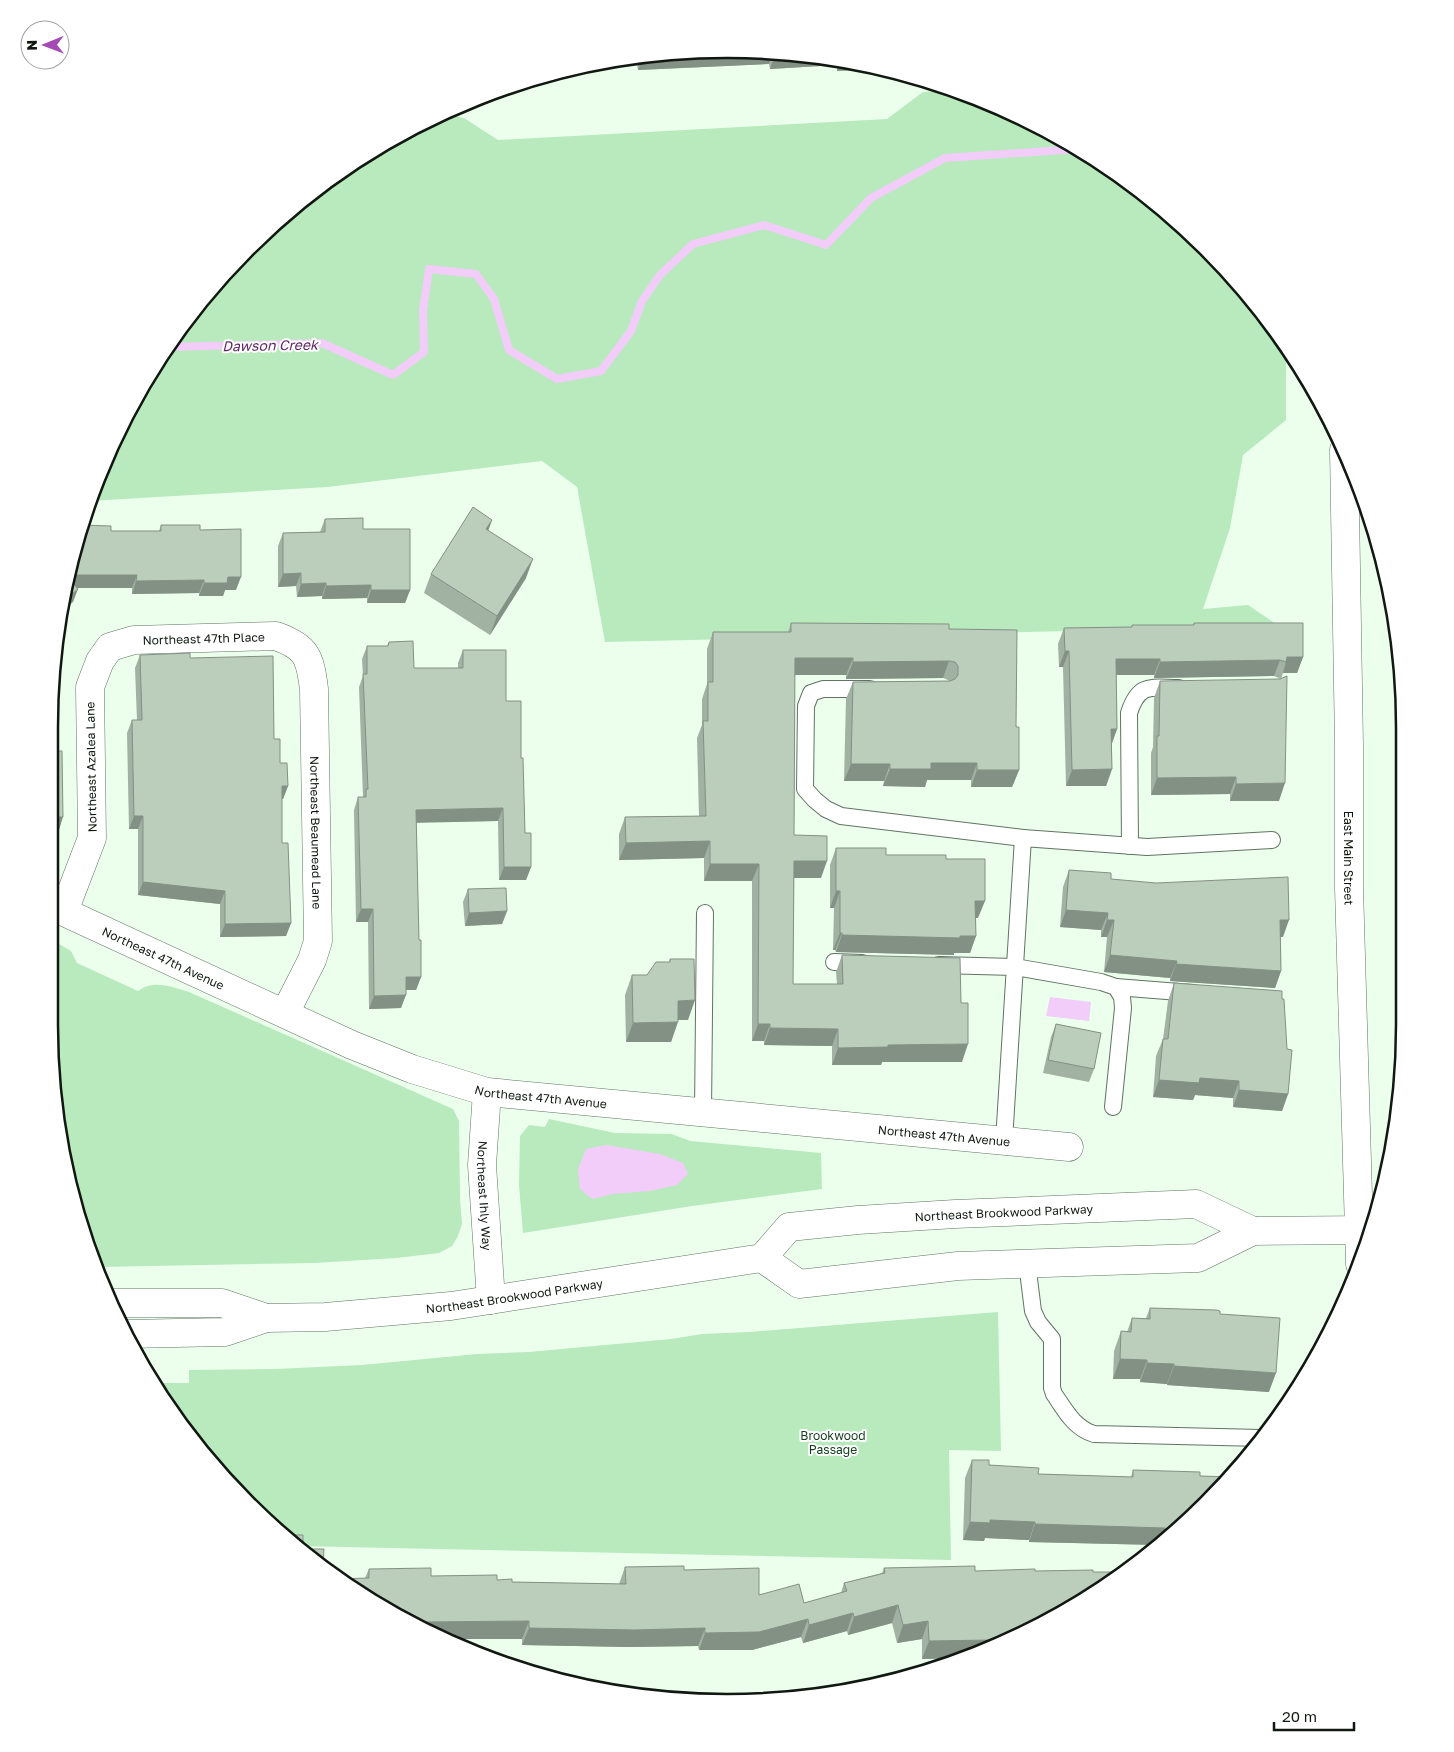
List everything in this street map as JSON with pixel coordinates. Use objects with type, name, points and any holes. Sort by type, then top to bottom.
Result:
[{"type":"main road","name":"East Main Street","points":[[1344,467],[1349,744],[1349,888],[1365,1227]]},
{"type":"main road","name":"Northeast 47th Place","points":[[134,640],[276,636],[294,643],[300,649]]},
{"type":"main road","name":"Northeast Azalea Lane","points":[[58,906],[92,838],[90,687],[100,660],[110,647],[134,640]]},
{"type":"main road","name":"Northeast Beaumead Lane","points":[[285,1013],[312,960],[318,941],[314,689],[312,670],[306,654],[300,649]]},
{"type":"main road","name":"Northeast 47th Avenue","points":[[58,908],[352,1045],[412,1069],[487,1092],[1069,1147]]},
{"type":"main road","name":"Northeast Ihly Way","points":[[487,1092],[482,1165],[491,1300]]},
{"type":"main road","name":"Northeast Brookwood Parkway","points":[[134,1334],[225,1332],[266,1318],[335,1316],[451,1306],[762,1258],[789,1227],[858,1220],[1196,1204],[1253,1231]]},
{"type":"main road","name":"Northeast Brookwood Parkway","points":[[762,1258],[799,1284],[958,1266],[1198,1258],[1253,1231],[1364,1230]]},
{"type":"main road","name":"Northeast Brookwood Parkway","points":[[118,1303],[222,1303],[266,1318]]},
{"type":"lane","points":[[887,688],[822,690],[811,694],[806,706],[805,789],[826,809],[841,816],[1023,838],[1147,847],[1272,840]]},
{"type":"lane","points":[[1130,846],[1128,713],[1132,702],[1137,694],[1148,688],[1196,688]]},
{"type":"lane","points":[[1004,1141],[1023,838]]},
{"type":"lane","points":[[703,1112],[704,913]]},
{"type":"lane","points":[[834,962],[882,964]]},
{"type":"lane","points":[[920,965],[1015,967],[1101,982],[1116,987],[1210,994]]},
{"type":"lane","points":[[1112,1107],[1123,1008],[1122,997],[1116,987]]},
{"type":"lane","points":[[1026,1263],[1033,1311],[1038,1322],[1052,1339],[1052,1388],[1054,1394],[1076,1425],[1085,1432],[1094,1434],[1254,1438]]},
{"type":"green space","points":[[936,91],[942,93],[983,108],[1023,127],[1062,147],[1099,170],[1135,196],[1200,254],[1230,286],[1258,319],[1284,355],[1286,358],[1286,420],[1243,455],[1230,528],[1203,609],[1248,605],[1279,626],[605,642],[577,487],[542,461],[327,487],[97,501],[108,471],[147,392],[170,355],[196,319],[224,286],[254,254],[319,196],[355,170],[392,147],[431,127],[454,116],[464,118],[498,140],[887,119],[923,92]]},
{"type":"green space","points":[[58,943],[71,951],[77,963],[138,991],[150,985],[163,985],[189,992],[453,1109],[459,1121],[462,1224],[452,1246],[439,1253],[396,1258],[314,1263],[103,1267],[80,1198],[70,1156],[63,1112],[59,1069]]},
{"type":"green space","points":[[549,1119],[615,1133],[672,1134],[690,1141],[821,1153],[822,1189],[692,1206],[523,1233],[519,1185],[520,1136],[529,1125],[545,1127]]},
{"type":"green space","name":"Brookwood Passage","points":[[998,1312],[1001,1451],[949,1450],[951,1560],[307,1546],[254,1498],[224,1466],[196,1433],[161,1383],[189,1383],[189,1370],[362,1365],[477,1354],[529,1352],[671,1339],[702,1334]]},
{"type":"shaded area","points":[[1050,997],[1091,1002],[1089,1021],[1046,1016]]},
{"type":"shaded area","points":[[606,1145],[660,1154],[683,1163],[688,1174],[677,1185],[650,1191],[613,1194],[592,1199],[580,1189],[578,1169],[586,1149]]},
{"type":"building","points":[[473,507],[492,520],[486,529],[533,559],[497,616],[431,574]]},
{"type":"building","points":[[363,518],[363,529],[410,529],[410,590],[371,590],[371,585],[326,586],[326,583],[301,584],[301,573],[283,574],[283,533],[325,532],[325,519]]},
{"type":"building","points":[[89,525],[111,526],[111,531],[161,531],[161,525],[200,525],[200,530],[241,529],[241,577],[228,577],[227,583],[204,583],[204,580],[136,581],[137,575],[76,575]]},
{"type":"building","points":[[73,583],[78,589],[70,596]]},
{"type":"building","points":[[791,623],[949,624],[949,629],[1017,630],[1016,727],[1019,727],[1019,770],[977,770],[977,763],[931,763],[931,769],[890,769],[890,764],[851,764],[853,682],[950,681],[958,675],[958,666],[955,662],[949,661],[853,662],[853,658],[795,658],[794,835],[827,836],[827,861],[794,861],[793,984],[843,984],[842,955],[960,958],[961,1003],[968,1003],[968,1044],[838,1048],[838,1029],[770,1028],[770,1024],[758,1024],[759,864],[710,864],[710,841],[626,843],[625,817],[706,816],[703,721],[708,721],[708,682],[713,682],[713,632],[791,632]]},
{"type":"building","points":[[1194,623],[1303,623],[1303,657],[1287,657],[1286,662],[1280,660],[1160,662],[1160,659],[1116,659],[1117,729],[1111,729],[1112,769],[1072,770],[1069,651],[1065,651],[1064,628],[1194,625]]},
{"type":"building","points":[[413,641],[414,668],[463,668],[463,650],[506,650],[506,701],[521,701],[521,758],[523,758],[525,833],[531,833],[531,867],[504,867],[503,808],[416,810],[421,977],[406,977],[406,995],[374,996],[373,909],[361,909],[358,797],[366,797],[366,789],[368,789],[363,674],[367,674],[367,646],[388,646],[389,642]]},
{"type":"building","points":[[190,653],[190,658],[273,656],[274,739],[280,739],[280,763],[287,763],[288,786],[282,786],[282,843],[288,843],[291,923],[225,924],[225,891],[143,882],[143,816],[134,816],[132,720],[142,720],[140,655]]},
{"type":"building","points":[[1287,676],[1285,783],[1236,784],[1236,777],[1157,778],[1160,681],[1280,679]]},
{"type":"building","points":[[58,751],[62,751],[63,817],[58,817]]},
{"type":"building","points":[[836,848],[886,848],[886,855],[946,855],[946,859],[985,859],[985,901],[975,901],[976,936],[960,936],[960,938],[842,935],[840,933],[840,891],[836,891]]},
{"type":"building","points":[[1069,870],[1111,873],[1111,879],[1156,883],[1288,877],[1289,920],[1280,920],[1281,971],[1176,964],[1177,961],[1110,955],[1114,920],[1107,920],[1108,913],[1066,910]]},
{"type":"building","points":[[506,888],[507,911],[469,913],[468,889]]},
{"type":"building","points":[[670,959],[694,959],[695,1000],[678,1001],[678,1022],[633,1023],[632,975],[647,975],[656,962],[670,962]]},
{"type":"building","points":[[1174,983],[1282,991],[1287,1049],[1292,1050],[1288,1094],[1239,1090],[1239,1081],[1200,1078],[1199,1083],[1159,1080],[1163,1039],[1168,1039]]},
{"type":"building","points":[[1056,1024],[1101,1033],[1094,1069],[1048,1060]]},
{"type":"building","points":[[1150,1308],[1216,1310],[1220,1311],[1220,1314],[1280,1318],[1276,1373],[1174,1366],[1174,1364],[1147,1363],[1147,1360],[1120,1359],[1121,1331],[1131,1332],[1132,1318],[1150,1319]]},
{"type":"building","points":[[972,1460],[989,1460],[989,1465],[1039,1468],[1038,1474],[1133,1477],[1133,1470],[1200,1472],[1200,1476],[1220,1477],[1165,1531],[1165,1528],[1035,1524],[1035,1522],[990,1520],[990,1523],[970,1522]]},
{"type":"building","points":[[294,1535],[303,1535],[303,1542]]},
{"type":"building","points":[[311,1549],[324,1549],[323,1559]]},
{"type":"building","points":[[684,1566],[684,1570],[759,1568],[759,1595],[799,1584],[804,1603],[847,1591],[844,1583],[885,1573],[884,1568],[975,1566],[975,1571],[1035,1569],[1035,1571],[1093,1570],[1093,1572],[1113,1572],[1062,1605],[990,1641],[929,1641],[928,1621],[903,1625],[898,1605],[854,1617],[853,1613],[809,1625],[808,1619],[759,1632],[705,1633],[705,1628],[635,1630],[529,1628],[529,1621],[425,1622],[392,1605],[350,1579],[369,1578],[369,1569],[431,1568],[431,1576],[497,1575],[497,1580],[512,1579],[512,1582],[626,1584],[625,1567]]},
{"type":"waterway","name":"Dawson Creek","points":[[176,347],[322,343],[393,375],[424,352],[423,310],[429,269],[476,274],[494,299],[509,350],[557,379],[601,371],[631,331],[642,301],[660,275],[693,244],[764,225],[826,245],[871,198],[945,158],[1066,150]]}]
